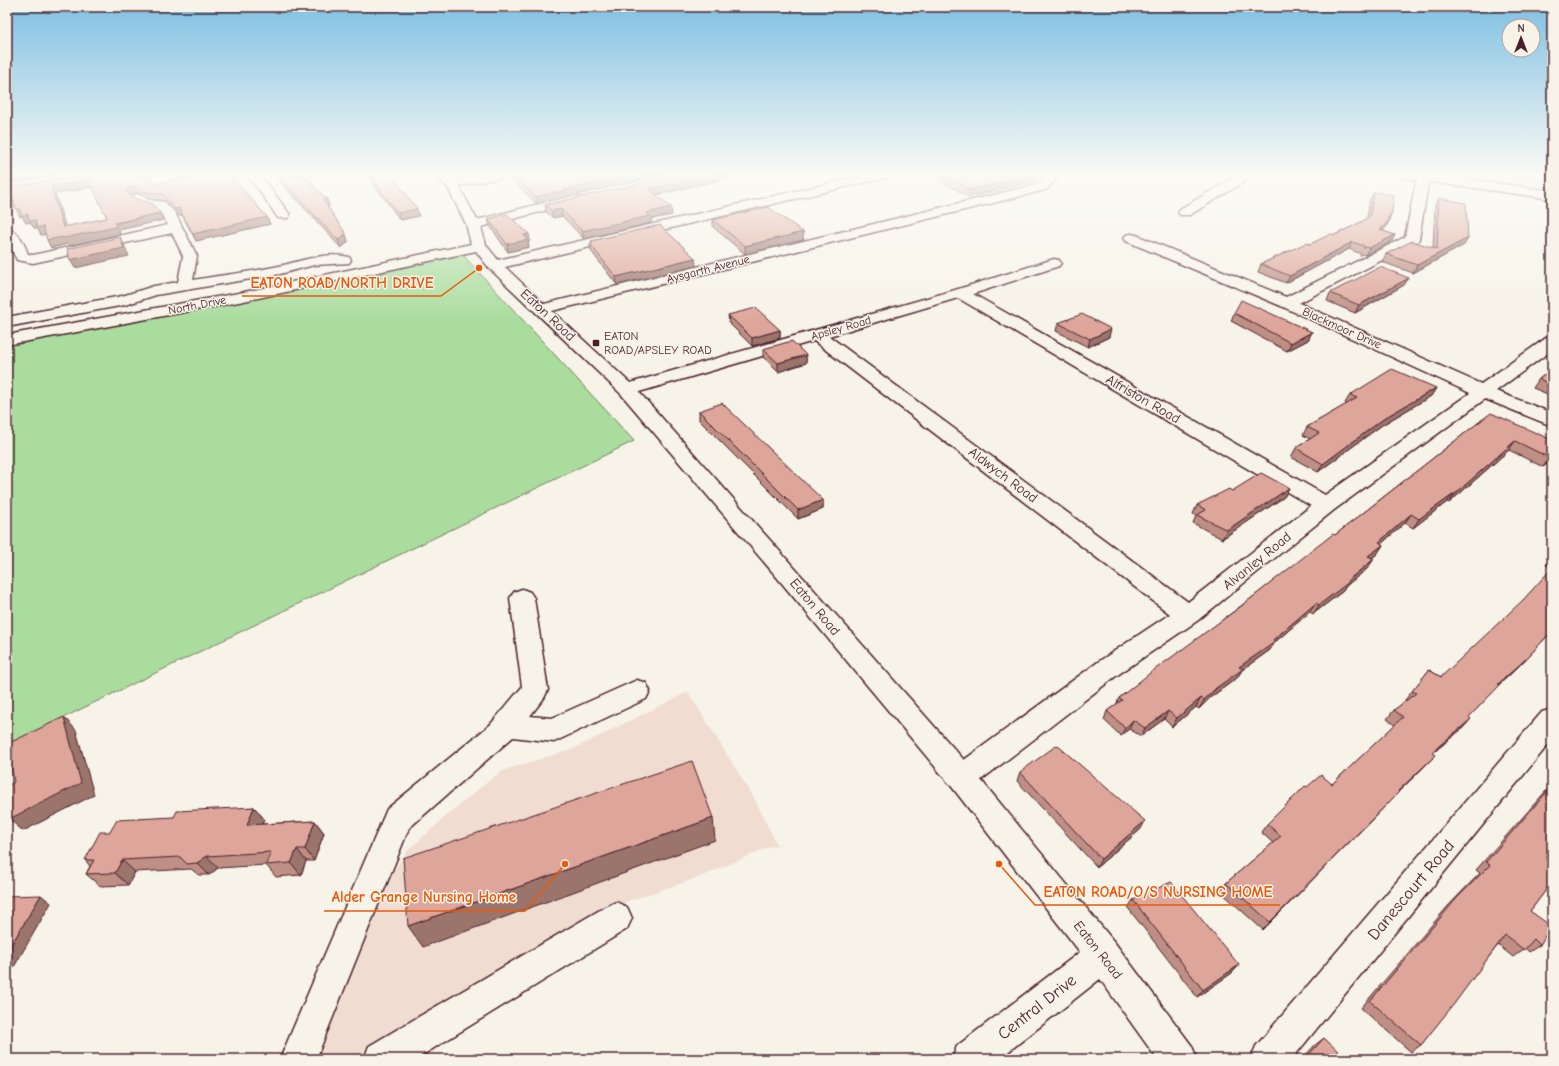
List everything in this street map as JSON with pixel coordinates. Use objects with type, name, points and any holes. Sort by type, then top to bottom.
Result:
[{"type":"street","name":"Eaton Road","points":[[473,224],[479,246],[494,264],[627,390],[962,778],[1103,955],[1179,1059]]},
{"type":"street","points":[[494,264],[668,224]]},
{"type":"street","name":"Aysgarth Avenue","points":[[542,309],[891,224]]},
{"type":"street","points":[[1287,303],[1412,239],[1415,224]]},
{"type":"street","points":[[7,232],[16,241],[22,257],[32,259],[174,225],[190,256],[185,285]]},
{"type":"street","name":"Blackmoor Drive","points":[[1131,238],[1287,303],[1483,392],[1552,420]]},
{"type":"street","name":"North Drive","points":[[7,340],[196,306],[350,275],[479,246]]},
{"type":"street","points":[[7,322],[125,300],[154,291],[185,285],[280,270],[312,261],[344,260]]},
{"type":"street","name":"Apsley Road","points":[[627,390],[960,293],[1054,263]]},
{"type":"street","name":"Alfriston Road","points":[[960,293],[1326,505]]},
{"type":"street","name":"Aldwych Road","points":[[817,335],[1188,615]]},
{"type":"street","name":"Alvanley Road","points":[[962,778],[1107,670],[1188,615],[1326,505],[1552,342]]},
{"type":"street","points":[[298,1059],[398,819],[500,733],[535,690],[522,598]]},
{"type":"street","points":[[507,725],[554,730],[637,691]]},
{"type":"street","name":"Danescourt Road","points":[[1269,1059],[1552,720]]},
{"type":"street","points":[[382,1059],[616,918]]},
{"type":"street","name":"Central Drive","points":[[970,1059],[1103,955]]},
{"type":"shaded area","points":[[688,692],[754,798],[777,845],[769,847],[700,877],[628,901],[583,920],[483,999],[435,1050],[423,1059],[318,1059],[381,889],[408,850],[459,805],[499,773],[573,749]]},
{"type":"green space","points":[[463,255],[634,441],[7,745],[7,343]]},
{"type":"building","points":[[36,224],[62,224],[63,227],[79,224],[115,224],[116,227],[47,240],[43,226],[37,228]]},
{"type":"building","points":[[187,224],[238,224],[193,234]]},
{"type":"building","points":[[323,224],[339,224],[346,234],[338,240]]},
{"type":"building","points":[[492,224],[518,224],[529,234],[524,235],[528,240],[507,244]]},
{"type":"building","points":[[575,224],[615,224],[582,231]]},
{"type":"building","points":[[718,224],[791,224],[803,232],[745,246]]},
{"type":"building","points":[[1358,224],[1386,224],[1380,230],[1395,235],[1369,248],[1365,247],[1364,249],[1364,246],[1352,242],[1290,276],[1261,264],[1306,243],[1310,244],[1331,234],[1335,235]]},
{"type":"building","points":[[1438,224],[1467,224],[1468,238],[1417,265],[1386,254],[1412,241],[1437,249]]},
{"type":"building","points":[[660,225],[695,258],[616,277],[590,244],[593,243],[591,241]]},
{"type":"building","points":[[120,237],[124,248],[70,260],[67,249]]},
{"type":"building","points":[[1380,267],[1409,278],[1359,305],[1330,293]]},
{"type":"building","points":[[1241,300],[1312,332],[1291,343],[1234,313]]},
{"type":"building","points":[[756,308],[780,330],[752,338],[728,315]]},
{"type":"building","points":[[1082,314],[1111,329],[1090,339],[1058,323]]},
{"type":"building","points":[[792,341],[806,355],[778,363],[763,349]]},
{"type":"building","points":[[1392,369],[1436,388],[1386,417],[1323,464],[1296,448],[1319,433],[1307,427],[1357,398],[1350,395]]},
{"type":"building","points":[[1552,369],[1552,385],[1539,379]]},
{"type":"building","points":[[722,403],[823,500],[798,510],[699,411]]},
{"type":"building","points":[[1491,413],[1552,440],[1552,457],[1550,458],[1515,441],[1455,494],[1419,519],[1411,514],[1379,542],[1383,545],[1368,556],[1374,559],[1347,581],[1349,582],[1319,605],[1316,603],[1273,640],[1275,642],[1239,667],[1243,669],[1216,688],[1204,700],[1201,698],[1177,718],[1168,711],[1145,728],[1133,720],[1125,728],[1107,711],[1122,700],[1119,698],[1150,673],[1240,607],[1333,534],[1335,535]]},
{"type":"building","points":[[1261,473],[1289,488],[1227,530],[1197,515],[1206,510],[1197,505],[1229,489],[1232,491]]},
{"type":"building","points":[[1552,568],[1552,631],[1527,658],[1498,684],[1500,685],[1469,717],[1471,719],[1432,752],[1436,755],[1398,791],[1399,792],[1270,922],[1226,883],[1281,836],[1267,824],[1305,786],[1307,787],[1321,775],[1332,784],[1403,717],[1394,710],[1416,693],[1412,691],[1429,670],[1441,677],[1523,600]]},
{"type":"building","points":[[64,717],[81,783],[9,819],[7,811],[7,786],[14,782],[7,744]]},
{"type":"building","points":[[1057,745],[1145,821],[1101,859],[1020,772]]},
{"type":"building","points":[[692,761],[713,818],[408,926],[403,858]]},
{"type":"building","points":[[1552,786],[1552,882],[1530,911],[1551,926],[1540,945],[1534,939],[1524,950],[1505,935],[1454,1004],[1421,1045],[1370,1001],[1457,898],[1490,865],[1486,862]]},
{"type":"building","points":[[254,807],[247,825],[315,821],[305,849],[297,849],[291,863],[266,865],[271,852],[207,856],[197,863],[187,864],[180,857],[122,860],[115,873],[86,874],[94,860],[85,860],[100,832],[110,832],[117,820],[174,817],[177,811]]},
{"type":"building","points":[[1171,882],[1239,965],[1203,990],[1133,900]]},
{"type":"building","points":[[41,895],[7,952],[7,896]]},
{"type":"building","points":[[1324,1038],[1343,1056],[1340,1059],[1305,1059]]},
{"type":"building","points":[[1025,1055],[1027,1059],[1018,1059]]},
{"type":"place","name":"EATON ROAD/NORTH DRIVE","points":[[479,268]]},
{"type":"place","name":"EATON ROAD/APSLEY ROAD","points":[[596,343]]},
{"type":"place","name":"Alder Grange Nursing Home","points":[[565,864]]},
{"type":"place","name":"EATON ROAD/O/S NURSING HOME","points":[[999,864]]}]
